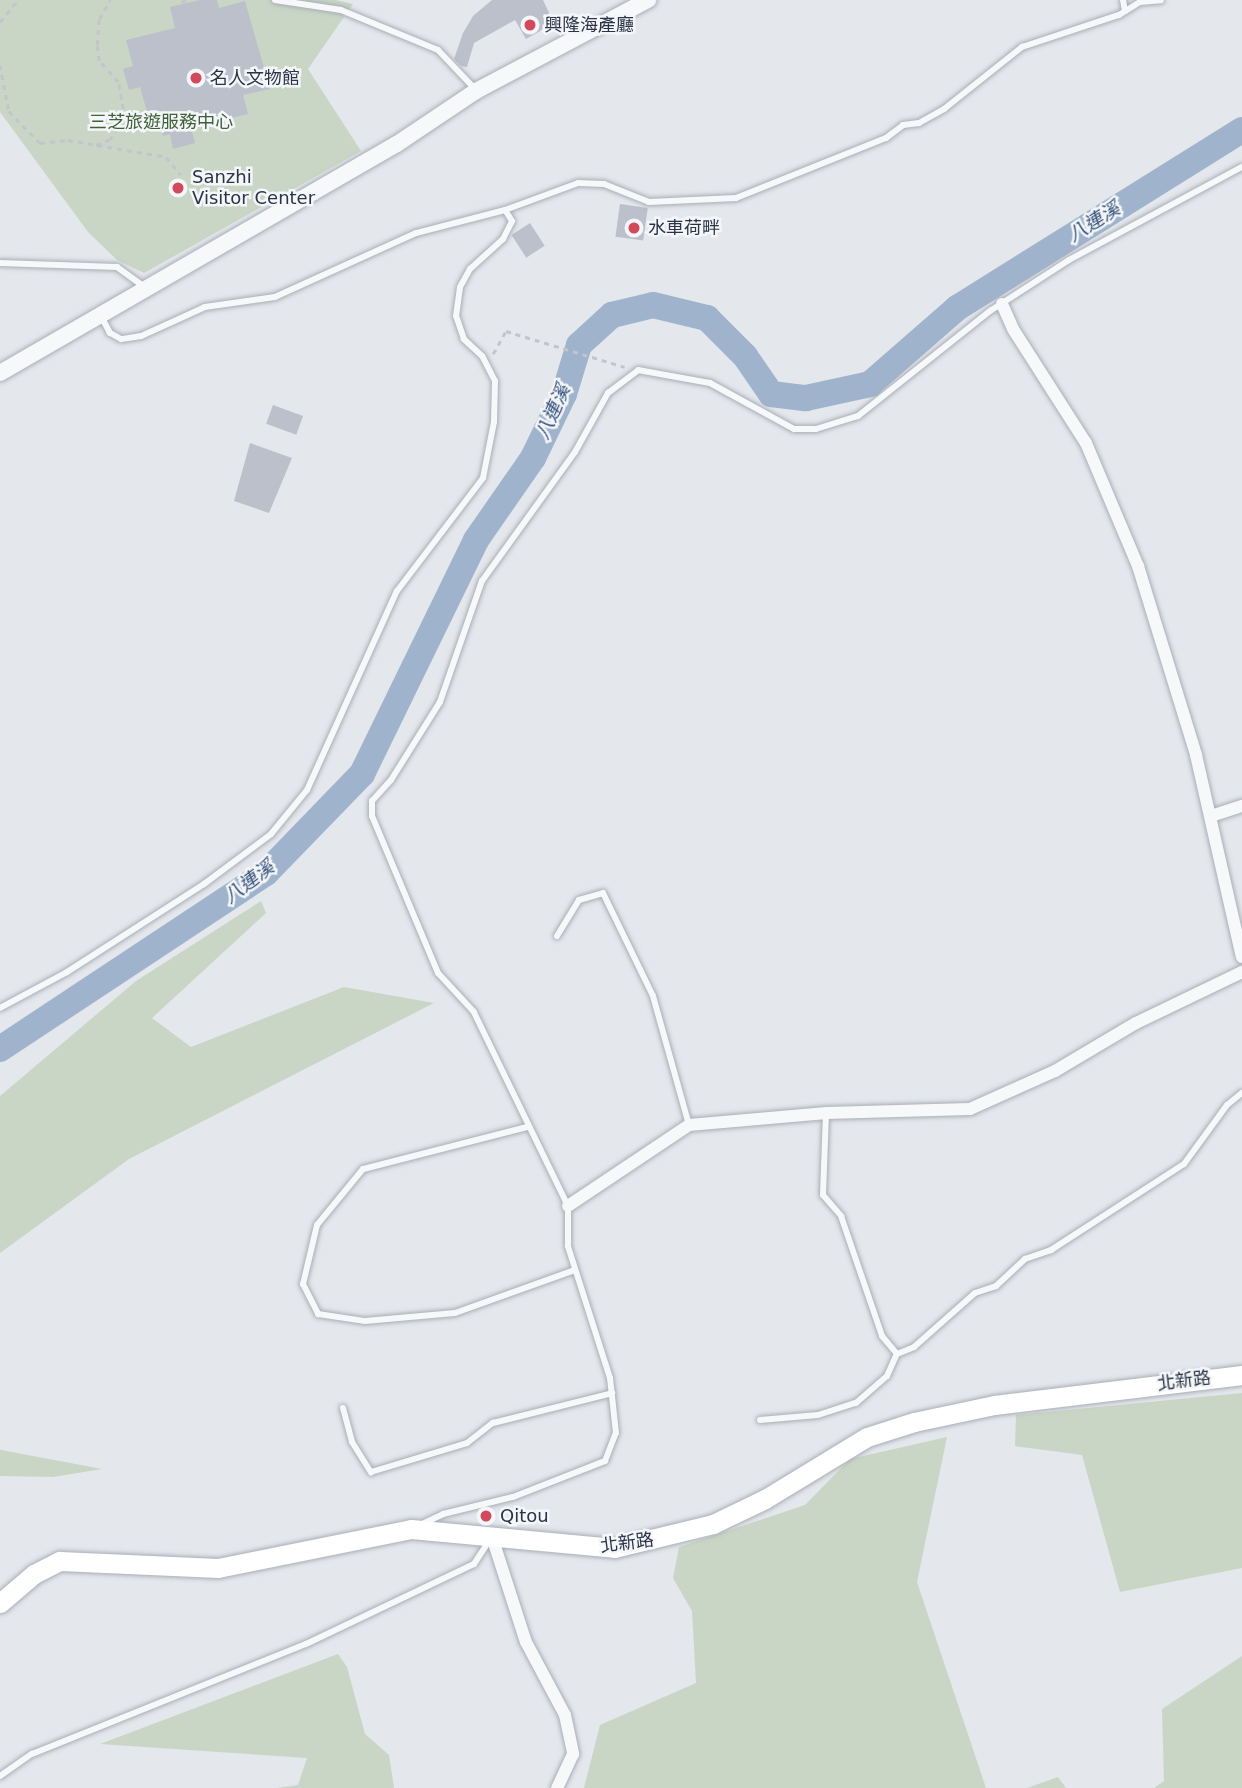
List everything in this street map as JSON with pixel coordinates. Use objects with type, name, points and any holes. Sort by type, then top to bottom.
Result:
[{"type":"main road","name":"北新路","points":[[0,1603],[34,1574],[60,1561],[218,1568],[411,1529],[614,1548],[674,1536],[765,1499],[867,1437],[914,1422],[994,1405],[1242,1375]]},
{"type":"street","points":[[0,373],[397,144],[476,91],[648,0]]},
{"type":"street","points":[[1002,304],[1013,329],[1086,443],[1138,565],[1212,816],[1242,957]]},
{"type":"street","points":[[1212,816],[1242,806]]},
{"type":"street","points":[[568,1206],[689,1125],[826,1113],[970,1109],[1055,1071],[1136,1024],[1242,972]]},
{"type":"street","points":[[492,1537],[526,1642],[565,1716],[573,1754],[557,1788]]},
{"type":"lane","points":[[275,0],[341,10],[438,50],[476,91]]},
{"type":"lane","points":[[1123,0],[1125,12]]},
{"type":"lane","points":[[100,314],[110,333],[121,339],[141,335],[205,307],[275,297],[416,233],[505,210],[578,183],[604,184],[649,202],[736,198],[887,138],[903,125],[919,123],[944,109],[1022,47],[1125,12],[1140,2],[1161,0]]},
{"type":"lane","points":[[411,1529],[443,1514],[513,1497],[605,1461],[616,1433],[612,1393],[568,1246],[568,1206],[527,1127],[474,1012],[438,973],[372,816],[372,802],[391,780],[440,702],[482,581],[575,452],[608,393],[638,370],[710,383],[794,429],[816,429],[858,416],[1002,304],[1069,260],[1242,167]]},
{"type":"lane","points":[[0,1008],[67,972],[204,884],[271,834],[307,790],[397,590],[483,478],[494,422],[495,381],[484,362],[464,339],[456,316],[459,297],[470,269],[503,239],[512,221],[505,210]]},
{"type":"lane","points":[[0,263],[117,267],[145,287]]},
{"type":"lane","points":[[557,936],[579,900],[603,893],[653,996],[689,1125]]},
{"type":"lane","points":[[760,1420],[818,1415],[856,1403],[887,1376],[897,1354],[914,1347],[975,1293],[996,1286],[1025,1259],[1051,1250],[1184,1164],[1227,1105],[1242,1093]]},
{"type":"lane","points":[[826,1113],[823,1195],[841,1216],[882,1336],[897,1354]]},
{"type":"lane","points":[[527,1127],[363,1169],[317,1225],[303,1283],[318,1314],[365,1321],[455,1313],[575,1270]]},
{"type":"lane","points":[[343,1408],[352,1442],[371,1472],[467,1443],[493,1423],[612,1393]]},
{"type":"lane","points":[[0,1776],[32,1754],[306,1644],[474,1564],[492,1537]]},
{"type":"path","points":[[0,22],[18,0]]},
{"type":"path","points":[[93,147],[109,140],[120,127],[123,109],[118,82],[100,61],[97,45],[99,19],[110,0]]},
{"type":"path","points":[[0,65],[9,111],[40,143],[68,140],[93,147],[166,157],[181,175]]},
{"type":"path","points":[[484,362],[506,331],[595,361],[638,370]]},
{"type":"green space","name":"三芝旅遊服務中心","points":[[0,0],[336,0],[353,4],[308,69],[361,151],[144,273],[117,260],[88,232],[0,112]]},
{"type":"green space","points":[[261,901],[266,913],[152,1018],[191,1047],[344,987],[434,1003],[129,1159],[0,1253],[0,1096],[136,981]]},
{"type":"green space","points":[[1242,1393],[1242,1568],[1120,1592],[1082,1455],[1015,1446],[1016,1415]]},
{"type":"green space","points":[[947,1437],[917,1582],[986,1788],[584,1788],[600,1725],[696,1683],[692,1611],[673,1578],[679,1547],[805,1505],[850,1459]]},
{"type":"green space","points":[[0,1449],[102,1469],[53,1477],[0,1476]]},
{"type":"green space","points":[[338,1654],[347,1667],[365,1734],[389,1755],[394,1788],[277,1788],[298,1785],[307,1758],[100,1744]]},
{"type":"green space","points":[[1242,1656],[1242,1788],[1154,1788],[1164,1781],[1162,1709]]},
{"type":"green space","points":[[1058,1777],[1066,1788],[1027,1788]]},
{"type":"building","name":"名人文物館","points":[[200,0],[217,0],[219,8],[245,1],[270,89],[243,95],[248,114],[191,127],[195,143],[173,149],[170,134],[163,136],[159,117],[149,119],[140,87],[129,90],[123,69],[133,66],[126,40],[175,28],[170,7]]},
{"type":"building","points":[[492,0],[543,0],[554,23],[526,39],[515,20],[474,43],[467,67],[461,66],[454,59],[463,33],[473,16]]},
{"type":"building","points":[[620,204],[648,208],[643,241],[615,237]]},
{"type":"building","points":[[530,223],[545,246],[526,258],[512,235]]},
{"type":"building","points":[[273,405],[303,416],[296,435],[266,424]]},
{"type":"building","points":[[250,443],[292,458],[269,513],[234,501]]},
{"type":"waterway","name":"八連溪","points":[[0,1049],[266,873],[362,774],[476,540],[533,458],[564,394],[579,345],[612,315],[653,305],[707,318],[745,356],[771,394],[806,398],[870,384],[957,308],[1242,130]]},
{"type":"place","name":"興隆海產廳","points":[[530,25]]},
{"type":"place","name":"名人文物館","points":[[196,78]]},
{"type":"place","name":"Sanzhi Visitor Center","points":[[178,188]]},
{"type":"place","name":"水車荷畔","points":[[634,228]]},
{"type":"place","name":"Qitou","points":[[486,1516]]}]
